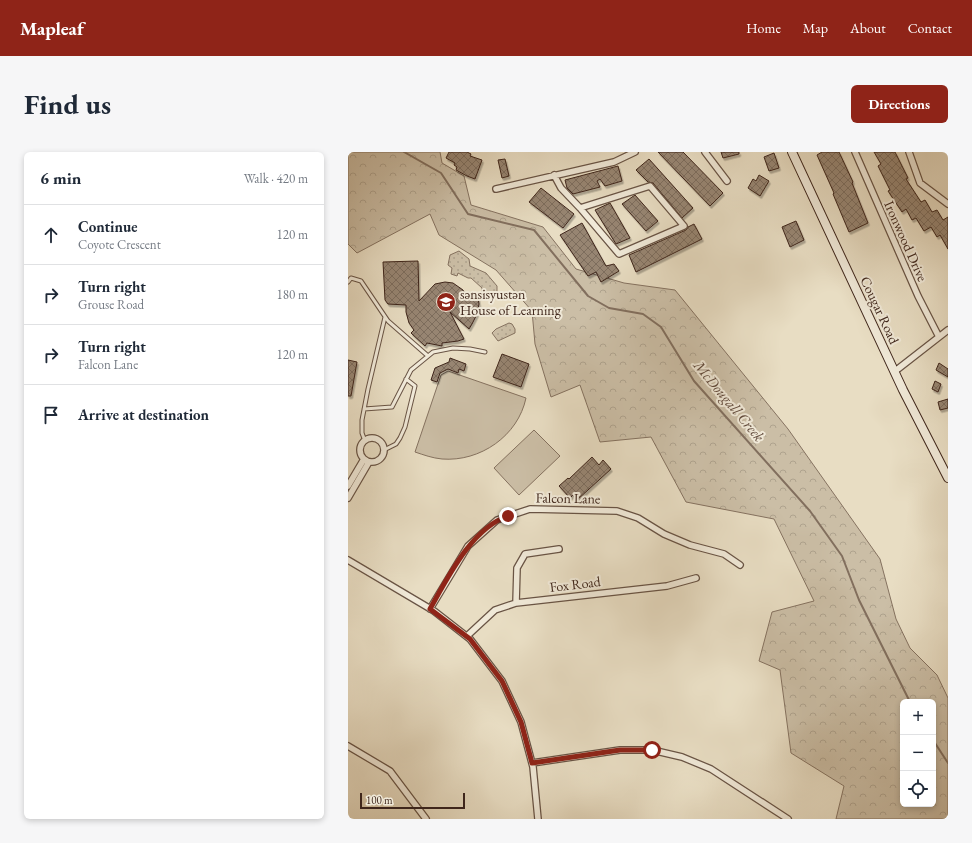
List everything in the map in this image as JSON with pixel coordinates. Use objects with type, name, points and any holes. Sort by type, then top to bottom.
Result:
[{"type":"street","points":[[496,189],[614,162],[635,152]]},
{"type":"street","points":[[705,152],[727,181]]},
{"type":"street","name":"Cougar Road","points":[[792,152],[894,372],[948,478]]},
{"type":"street","name":"Ironwood Drive","points":[[855,152],[918,296],[939,338]]},
{"type":"street","points":[[909,152],[920,183],[948,204]]},
{"type":"street","points":[[554,175],[561,188],[619,254],[684,226],[650,186],[580,208]]},
{"type":"street","points":[[894,372],[948,330]]},
{"type":"street","points":[[369,439],[376,439],[382,443],[384,450],[382,457],[373,462],[366,460],[360,453],[363,443],[365,440],[369,439]]},
{"type":"street","points":[[348,486],[366,460]]},
{"type":"street","points":[[348,498],[366,460]]},
{"type":"street","name":"Falcon Lane","points":[[430,609],[468,546],[498,520],[530,509],[617,511],[638,518],[664,534],[690,545],[724,554],[740,565]]},
{"type":"street","points":[[516,603],[517,568],[525,554],[559,549]]},
{"type":"street","points":[[348,560],[430,609],[467,636],[502,681],[521,722],[532,763],[538,819]]},
{"type":"street","name":"Fox Road","points":[[467,636],[495,610],[516,603],[667,586],[696,578]]},
{"type":"street","points":[[348,746],[390,771],[426,819]]},
{"type":"street","points":[[532,763],[620,750],[652,750],[682,756],[711,769],[752,794],[760,802],[788,819]]},
{"type":"lane","points":[[348,282],[351,278],[361,281],[388,321],[428,356]]},
{"type":"lane","points":[[365,440],[362,434],[362,420],[385,317]]},
{"type":"lane","points":[[364,408],[392,407],[411,370],[433,352],[453,348],[470,348],[486,352]]},
{"type":"lane","points":[[384,450],[396,444],[405,427],[415,386],[406,378]]},
{"type":"green space","points":[[348,152],[440,152],[442,163],[464,176],[471,205],[543,227],[576,269],[624,283],[675,290],[788,429],[880,559],[896,619],[910,648],[937,675],[948,698],[948,819],[836,819],[844,786],[791,753],[780,670],[759,661],[772,612],[814,601],[774,519],[686,502],[651,437],[600,442],[580,385],[551,397],[535,344],[532,311],[496,270],[439,235],[430,214],[357,253],[348,244]]},
{"type":"green space","points":[[459,251],[469,259],[470,266],[486,273],[497,286],[497,292],[490,299],[482,292],[482,288],[471,278],[458,273],[457,276],[451,274],[452,268],[448,265],[450,255]]},
{"type":"green space","points":[[509,323],[512,324],[515,329],[515,333],[498,341],[492,333],[496,329]]},
{"type":"green space","points":[[448,371],[526,398],[522,412],[506,435],[483,451],[456,459],[442,459],[415,452],[441,375]]},
{"type":"green space","points":[[534,430],[560,456],[519,495],[494,468]]},
{"type":"building","points":[[449,152],[467,152],[471,154],[470,156],[482,160],[475,179],[456,170],[457,167],[454,165],[455,163],[446,158]]},
{"type":"building","points":[[658,152],[683,152],[723,193],[710,206]]},
{"type":"building","points":[[721,152],[739,152],[739,154],[723,158]]},
{"type":"building","points":[[822,152],[839,152],[853,182],[852,183],[868,223],[849,232],[817,155]]},
{"type":"building","points":[[874,152],[895,152],[908,178],[906,179],[921,202],[925,200],[932,212],[937,210],[943,220],[948,217],[948,249],[940,235],[937,237],[931,227],[924,231],[916,218],[912,220],[906,209],[902,212],[888,191],[890,190],[878,166],[881,164]]},
{"type":"building","points":[[774,153],[779,168],[769,171],[764,157]]},
{"type":"building","points":[[505,159],[509,176],[502,178],[498,160]]},
{"type":"building","points":[[649,159],[693,208],[682,218],[653,183],[648,182],[636,170]]},
{"type":"building","points":[[618,166],[622,181],[605,186],[600,179],[597,181],[600,187],[573,194],[567,188],[565,180]]},
{"type":"building","points":[[759,175],[769,181],[760,196],[748,188],[753,179],[756,181]]},
{"type":"building","points":[[541,188],[574,214],[563,228],[529,202]]},
{"type":"building","points":[[635,195],[658,221],[646,231],[622,204]]},
{"type":"building","points":[[610,203],[630,238],[616,244],[595,210]]},
{"type":"building","points":[[796,221],[804,240],[790,247],[782,227]]},
{"type":"building","points":[[582,223],[606,266],[614,264],[619,271],[601,282],[596,272],[588,276],[560,235]]},
{"type":"building","points":[[694,224],[702,239],[636,272],[629,255],[686,230]]},
{"type":"building","points":[[418,261],[419,301],[435,284],[445,282],[453,283],[463,290],[468,300],[478,298],[479,304],[477,314],[469,329],[450,312],[464,339],[442,343],[442,346],[427,343],[425,346],[411,333],[414,330],[409,323],[406,305],[388,304],[385,300],[383,262]]},
{"type":"building","points":[[502,354],[529,364],[521,387],[493,377]]},
{"type":"building","points":[[450,358],[466,364],[464,371],[459,369],[458,373],[448,369],[440,373],[437,382],[431,380],[435,368],[449,362]]},
{"type":"building","points":[[348,360],[357,362],[351,396],[348,396]]},
{"type":"building","points":[[939,363],[948,369],[948,377],[936,370]]},
{"type":"building","points":[[935,381],[941,384],[938,392],[932,389]]},
{"type":"building","points":[[948,399],[948,408],[940,410],[938,402]]},
{"type":"building","points":[[592,457],[599,465],[603,460],[611,469],[577,500],[573,495],[570,498],[559,486],[568,478],[569,479]]},
{"type":"waterway","name":"McDougall Creek","points":[[404,152],[441,173],[468,214],[534,230],[588,296],[609,308],[643,314],[661,327],[694,381],[810,511],[842,556],[859,600],[908,699]]},
{"type":"waterway","name":"McDougall Creek","points":[[936,745],[948,763]]},
{"type":"place","name":"sənsisyustən House of Learning","points":[[446,302]]},
{"type":"route","points":[[508,516],[498,520],[468,546],[430,609],[470,639],[502,681],[521,722],[532,763],[620,750],[652,750]]}]
